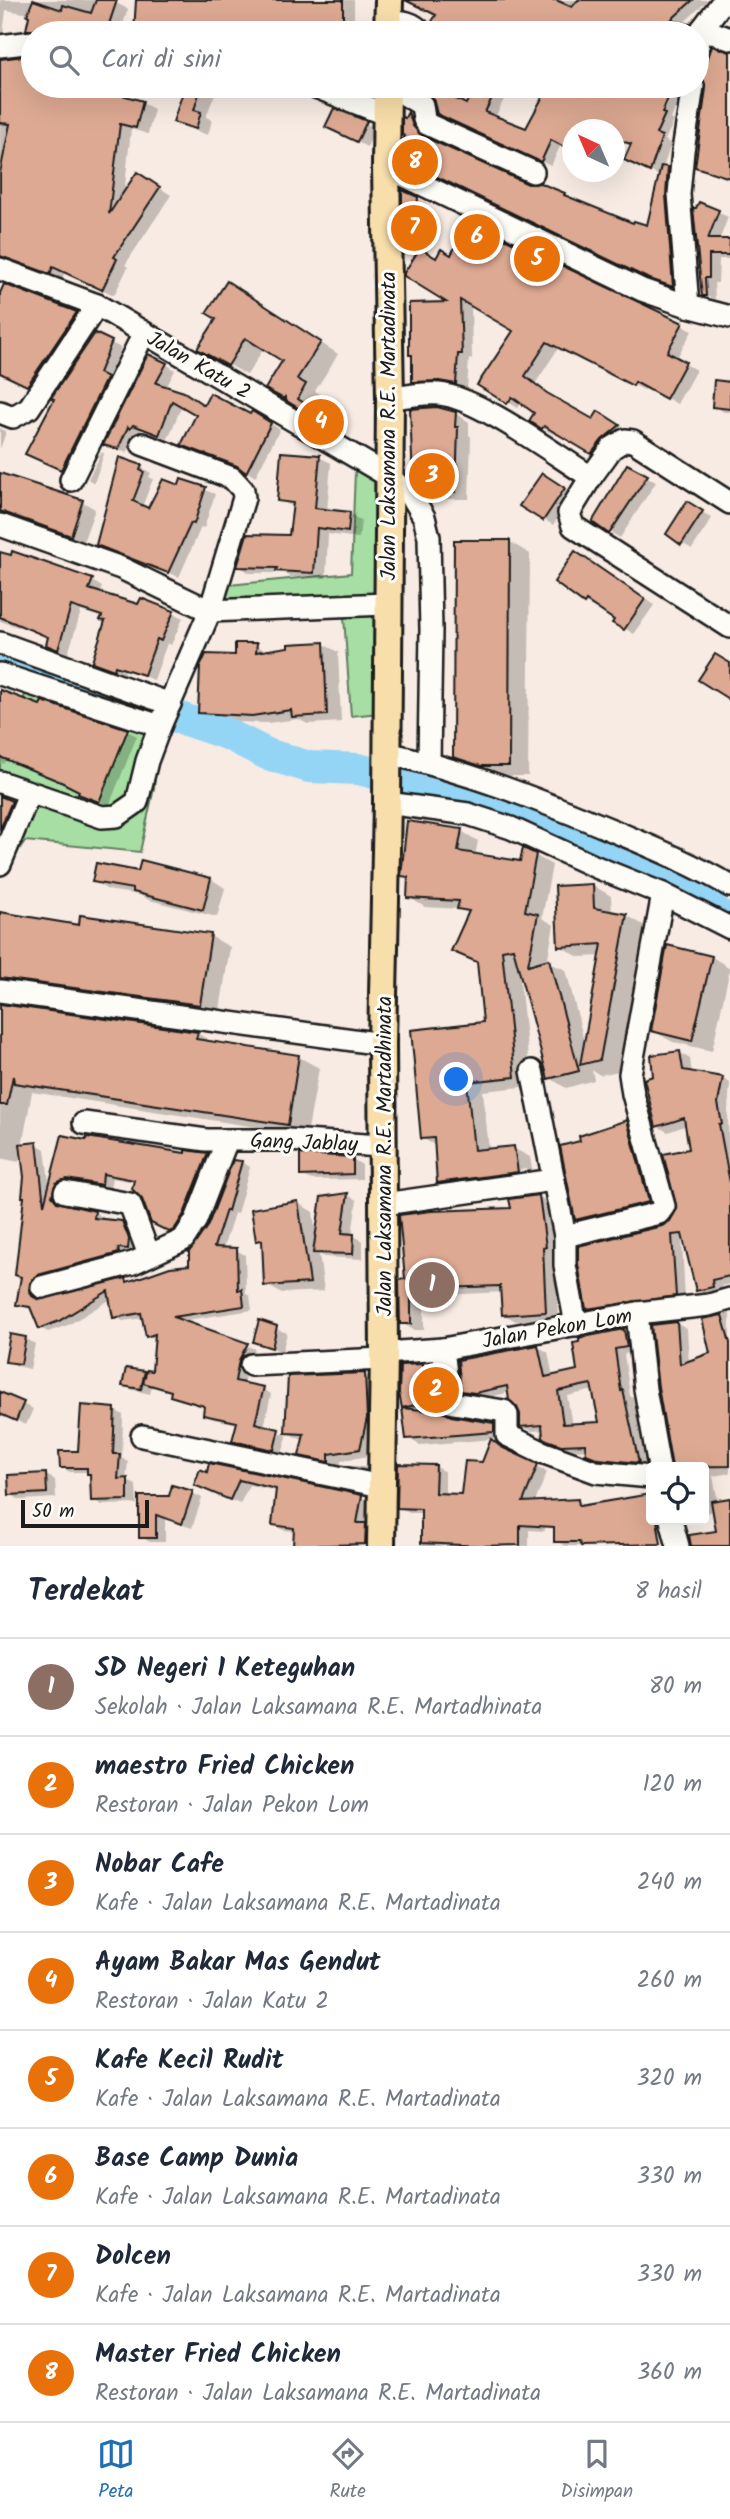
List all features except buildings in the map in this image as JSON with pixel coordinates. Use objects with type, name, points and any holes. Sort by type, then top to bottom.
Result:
[{"type":"main road","name":"Jalan Laksamana R.E. Martadinata","points":[[387,778],[390,706],[387,604],[390,399],[386,167],[396,98]]},
{"type":"main road","name":"Jalan Laksamana R.E. Martadhinata","points":[[381,1546],[384,1204],[382,1044],[387,778]]},
{"type":"street","points":[[708,21],[724,0]]},
{"type":"street","points":[[709,32],[730,39]]},
{"type":"street","points":[[0,46],[21,43]]},
{"type":"street","points":[[404,98],[422,105],[427,124],[533,172]]},
{"type":"street","points":[[688,306],[679,194],[691,98]]},
{"type":"street","points":[[386,167],[642,290],[730,317]]},
{"type":"street","name":"Jalan Katu 2","points":[[0,269],[97,305],[390,477],[414,500],[424,517],[429,537],[429,763]]},
{"type":"street","points":[[0,412],[13,417],[29,408],[97,305]]},
{"type":"street","points":[[71,480],[145,333]]},
{"type":"street","points":[[390,399],[441,394],[478,406],[591,477]]},
{"type":"street","points":[[730,503],[633,441],[625,440],[612,448],[569,513],[573,526],[730,627]]},
{"type":"street","points":[[0,782],[102,817],[117,816],[137,802],[147,761],[160,726],[210,611],[244,498],[243,490],[232,478],[142,444]]},
{"type":"street","points":[[0,526],[121,568],[210,611],[387,604]]},
{"type":"street","points":[[0,643],[170,704]]},
{"type":"street","points":[[0,674],[160,726]]},
{"type":"street","points":[[387,778],[429,763],[506,787],[699,867],[730,886]]},
{"type":"street","points":[[387,778],[663,894],[730,928]]},
{"type":"street","points":[[0,864],[29,794]]},
{"type":"street","points":[[565,1236],[659,1213],[664,1206],[630,1074],[663,894]]},
{"type":"street","points":[[0,991],[382,1044]]},
{"type":"street","points":[[532,1070],[565,1236],[565,1265],[576,1325]]},
{"type":"street","name":"Gang Jablay","points":[[84,1122],[206,1140],[288,1140],[382,1146]]},
{"type":"street","name":"Gang Jablay","points":[[42,1287],[134,1263],[183,1240],[196,1220],[227,1140]]},
{"type":"street","points":[[384,1204],[553,1180]]},
{"type":"street","points":[[65,1192],[130,1204],[149,1255]]},
{"type":"street","name":"Jalan Pekon Lom","points":[[251,1365],[443,1349],[637,1313],[729,1302]]},
{"type":"street","points":[[637,1313],[645,1389],[658,1462]]},
{"type":"street","points":[[443,1349],[449,1399],[453,1403],[504,1411],[507,1415],[507,1435],[541,1452],[596,1472],[646,1477]]},
{"type":"street","points":[[142,1436],[382,1462]]},
{"type":"street","points":[[672,1525],[678,1546]]},
{"type":"green space","points":[[355,471],[381,475],[379,713],[351,716],[344,617],[216,621],[219,586],[351,573]]},
{"type":"green space","points":[[31,684],[160,726],[154,788],[140,852],[25,841],[3,872],[0,871],[0,743]]},
{"type":"waterway","points":[[0,663],[163,713]]},
{"type":"waterway","points":[[177,717],[227,734],[267,754],[309,767],[358,769],[493,797],[553,830],[692,894],[730,922]]},
{"type":"place","name":"Master Fried Chicken","points":[[415,162]]},
{"type":"place","name":"Dolcen","points":[[414,228]]},
{"type":"place","name":"Base Camp Dunia","points":[[477,237]]},
{"type":"place","name":"Kafe Kecil Rudit","points":[[537,259]]},
{"type":"place","name":"Ayam Bakar Mas Gendut","points":[[321,422]]},
{"type":"place","name":"Nobar Cafe","points":[[432,476]]},
{"type":"place","name":"SD Negeri 1 Keteguhan","points":[[432,1285]]},
{"type":"place","name":"maestro Fried Chicken","points":[[436,1390]]}]
